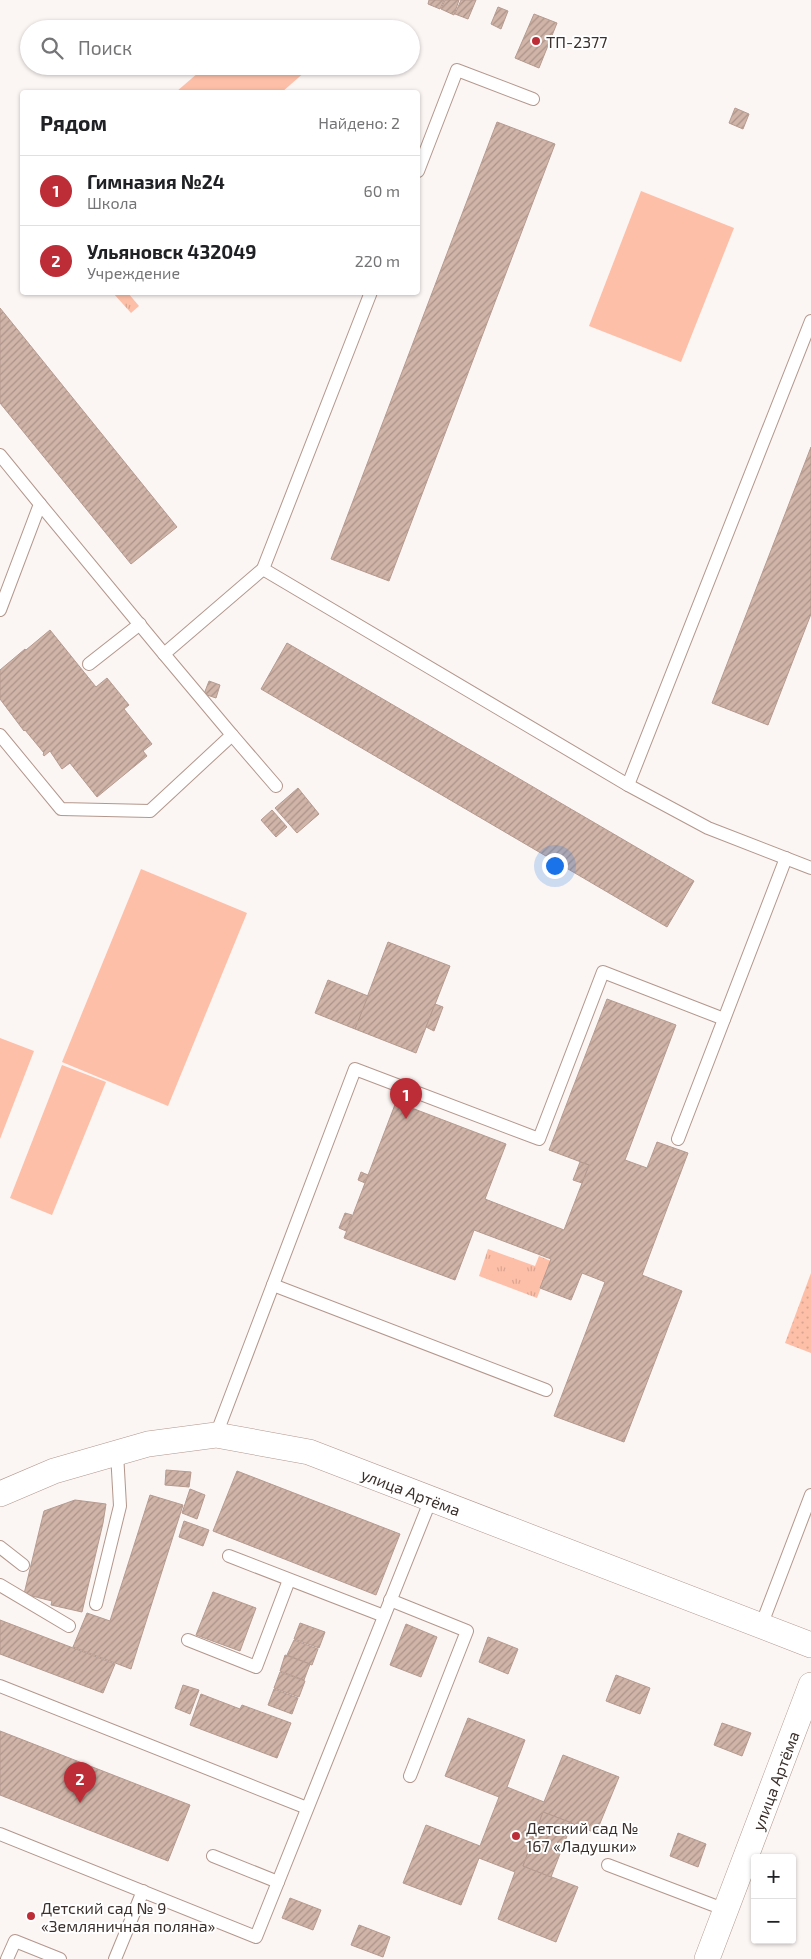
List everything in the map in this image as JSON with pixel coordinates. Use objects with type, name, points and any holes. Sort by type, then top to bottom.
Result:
[{"type":"street","name":"улица Артёма","points":[[0,1494],[54,1471],[148,1444],[216,1435],[309,1452],[811,1645]]},
{"type":"street","name":"улица Артёма","points":[[707,1959],[811,1685]]},
{"type":"lane","points":[[420,166],[457,70],[533,99]]},
{"type":"lane","points":[[164,654],[263,569],[370,295]]},
{"type":"lane","points":[[628,786],[811,321]]},
{"type":"lane","points":[[0,455],[276,786]]},
{"type":"lane","points":[[0,610],[40,504]]},
{"type":"lane","points":[[263,569],[628,786],[708,828],[811,868]]},
{"type":"lane","points":[[89,664],[140,624]]},
{"type":"lane","points":[[0,735],[61,809],[150,811],[232,735]]},
{"type":"lane","points":[[678,1138],[786,858]]},
{"type":"lane","points":[[216,1435],[355,1069],[539,1139],[603,972],[724,1019]]},
{"type":"lane","points":[[273,1285],[546,1390]]},
{"type":"lane","points":[[96,1604],[120,1506],[117,1453]]},
{"type":"lane","points":[[761,1626],[811,1495]]},
{"type":"lane","points":[[0,1834],[256,1937],[431,1499]]},
{"type":"lane","points":[[0,1547],[23,1565]]},
{"type":"lane","points":[[229,1556],[384,1616]]},
{"type":"lane","points":[[188,1640],[256,1667],[289,1580]]},
{"type":"lane","points":[[0,1585],[69,1626]]},
{"type":"lane","points":[[390,1600],[467,1631],[410,1776]]},
{"type":"lane","points":[[0,1686],[307,1808]]},
{"type":"lane","points":[[213,1856],[278,1882]]},
{"type":"lane","points":[[608,1866],[726,1910]]},
{"type":"lane","points":[[115,1959],[143,1891]]},
{"type":"lane","points":[[7,1959],[15,1941],[60,1959]]},
{"type":"green space","points":[[196,75],[301,75],[284,90],[178,90]]},
{"type":"green space","points":[[641,191],[734,228],[681,362],[589,326]]},
{"type":"green space","points":[[115,295],[130,295],[139,306],[131,313]]},
{"type":"green space","points":[[141,869],[247,913],[168,1106],[62,1062]]},
{"type":"green space","points":[[0,1038],[34,1051],[0,1139]]},
{"type":"green space","points":[[62,1065],[106,1082],[52,1215],[10,1198]]},
{"type":"green space","points":[[488,1249],[535,1266],[539,1256],[551,1261],[537,1298],[479,1276]]},
{"type":"green space","points":[[811,1273],[811,1353],[785,1343]]},
{"type":"building","points":[[429,0],[444,0],[440,9],[428,4]]},
{"type":"building","points":[[445,0],[459,0],[454,15],[441,9]]},
{"type":"building","points":[[461,0],[476,0],[468,19],[455,14]]},
{"type":"building","points":[[498,7],[508,11],[501,29],[491,24]]},
{"type":"building","name":"ТП-2377","points":[[534,14],[557,23],[539,68],[515,58]]},
{"type":"building","points":[[735,108],[749,114],[743,129],[729,123]]},
{"type":"building","points":[[497,122],[555,144],[389,581],[331,559]]},
{"type":"building","points":[[0,308],[177,527],[131,564],[0,403]]},
{"type":"building","points":[[811,447],[811,614],[768,725],[712,703]]},
{"type":"building","points":[[50,630],[96,687],[107,678],[129,705],[124,709],[152,744],[143,751],[147,756],[97,797],[70,763],[62,769],[50,751],[44,756],[44,753],[24,731],[0,699],[0,670]]},
{"type":"building","points":[[287,643],[694,881],[667,927],[261,689]]},
{"type":"building","points":[[209,681],[220,685],[216,698],[204,694]]},
{"type":"building","points":[[298,788],[319,814],[297,833],[275,808]]},
{"type":"building","points":[[272,810],[287,827],[276,837],[261,820]]},
{"type":"building","points":[[388,942],[450,966],[416,1053],[355,1029]]},
{"type":"building","points":[[328,980],[368,996],[355,1029],[315,1013]]},
{"type":"building","points":[[607,999],[676,1025],[625,1160],[647,1168],[657,1142],[688,1153],[642,1275],[682,1291],[624,1442],[554,1416],[605,1282],[582,1273],[571,1300],[540,1288],[551,1259],[474,1230],[455,1280],[344,1238],[396,1102],[506,1144],[485,1199],[564,1230],[589,1165],[549,1150]]},
{"type":"building","points":[[435,1004],[443,1007],[434,1031],[426,1027]]},
{"type":"building","points":[[580,1162],[589,1165],[582,1183],[573,1180]]},
{"type":"building","points":[[361,1172],[368,1175],[365,1183],[358,1180]]},
{"type":"building","points":[[345,1213],[352,1215],[346,1231],[339,1228]]},
{"type":"building","points":[[166,1470],[191,1472],[189,1487],[165,1485]]},
{"type":"building","points":[[237,1471],[400,1534],[376,1595],[213,1531]]},
{"type":"building","points":[[190,1489],[205,1495],[197,1519],[182,1513]]},
{"type":"building","points":[[150,1495],[183,1505],[131,1669],[73,1647],[87,1613],[110,1621]]},
{"type":"building","points":[[75,1500],[106,1504],[82,1612],[51,1605],[52,1601],[24,1594],[44,1511]]},
{"type":"building","points":[[184,1521],[209,1530],[203,1546],[179,1537]]},
{"type":"building","points":[[213,1592],[256,1608],[240,1651],[196,1635]]},
{"type":"building","points":[[0,1620],[115,1664],[103,1693],[0,1654]]},
{"type":"building","points":[[300,1623],[325,1632],[319,1648],[294,1639]]},
{"type":"building","points":[[406,1624],[437,1637],[421,1677],[390,1665]]},
{"type":"building","points":[[488,1637],[518,1649],[508,1674],[479,1662]]},
{"type":"building","points":[[294,1640],[318,1649],[312,1665],[287,1655]]},
{"type":"building","points":[[285,1655],[310,1664],[304,1680],[280,1671]]},
{"type":"building","points":[[280,1672],[305,1681],[299,1697],[274,1688]]},
{"type":"building","points":[[616,1675],[650,1688],[640,1714],[606,1701]]},
{"type":"building","points":[[183,1685],[199,1690],[190,1714],[175,1708]]},
{"type":"building","points":[[274,1689],[298,1698],[292,1714],[268,1705]]},
{"type":"building","points":[[201,1694],[240,1709],[242,1705],[291,1723],[277,1758],[190,1725]]},
{"type":"building","points":[[468,1718],[525,1740],[507,1787],[544,1802],[563,1755],[619,1777],[596,1833],[543,1812],[523,1866],[578,1887],[556,1942],[498,1919],[515,1872],[479,1858],[461,1905],[403,1883],[426,1825],[480,1846],[499,1797],[445,1776]]},
{"type":"building","points":[[722,1723],[751,1733],[742,1756],[714,1745]]},
{"type":"building","points":[[0,1731],[190,1805],[168,1861],[0,1795]]},
{"type":"building","points":[[543,1812],[572,1823],[551,1877],[523,1866]]},
{"type":"building","points":[[678,1833],[706,1844],[698,1867],[670,1856]]},
{"type":"building","points":[[290,1898],[321,1910],[313,1930],[282,1918]]},
{"type":"building","points":[[359,1925],[390,1937],[383,1957],[351,1945]]},
{"type":"place","name":"ТП-2377","points":[[536,41]]},
{"type":"place","name":"Гимназия №24","points":[[406,1119]]},
{"type":"place","name":"Ульяновск 432049","points":[[80,1803]]},
{"type":"place","name":"Детский сад № 167 «Ладушки»","points":[[516,1836]]},
{"type":"place","name":"Детский сад № 9 «Земляничная поляна»","points":[[31,1916]]}]
